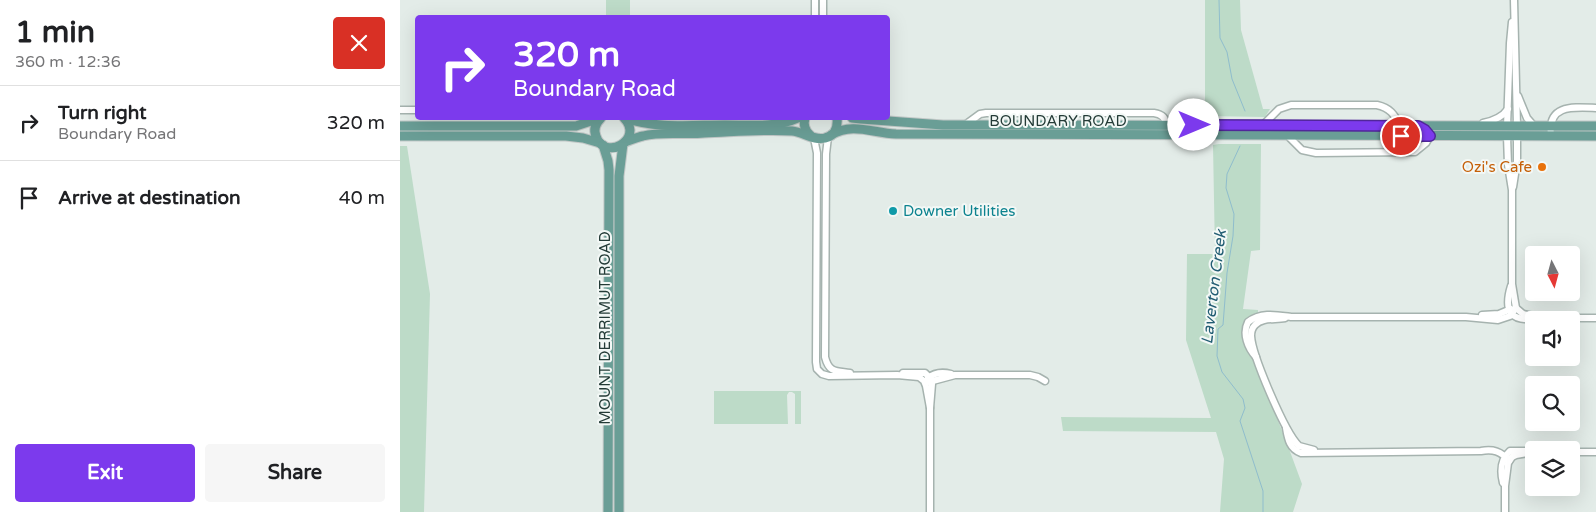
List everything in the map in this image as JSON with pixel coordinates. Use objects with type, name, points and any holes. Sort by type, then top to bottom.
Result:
[{"type":"main road","points":[[400,126],[549,122],[576,126],[594,120]]},
{"type":"main road","name":"MOUNT DERRIMUT ROAD","points":[[599,120],[595,126],[595,132],[608,161],[609,190],[608,512]]},
{"type":"main road","name":"MOUNT DERRIMUT ROAD","points":[[619,512],[619,176],[624,143],[630,132],[625,120]]},
{"type":"main road","points":[[631,120],[677,126],[774,124],[793,120]]},
{"type":"main road","points":[[805,120],[806,129],[813,137]]},
{"type":"main road","points":[[830,136],[837,127],[837,120]]},
{"type":"main road","name":"BOUNDARY ROAD","points":[[870,120],[964,125],[1596,126]]},
{"type":"main road","points":[[1166,125],[1166,135]]},
{"type":"main road","points":[[1418,126],[1430,136]]},
{"type":"main road","points":[[1507,126],[1507,136]]},
{"type":"main road","points":[[1517,126],[1518,136]]},
{"type":"main road","name":"BOUNDARY ROAD","points":[[813,137],[821,139],[846,128],[896,134],[1592,136]]},
{"type":"main road","points":[[400,136],[566,136],[584,138],[613,148],[652,134],[774,130],[793,131],[813,137]]},
{"type":"street","points":[[815,0],[815,15]]},
{"type":"street","points":[[823,0],[823,15]]},
{"type":"street","points":[[1514,0],[1517,126]]},
{"type":"street","points":[[1507,126],[1510,43],[1514,11]]},
{"type":"street","points":[[1516,90],[1527,118],[1534,126]]},
{"type":"street","points":[[1263,125],[1279,109],[1291,105],[1377,105],[1394,113],[1400,125]]},
{"type":"street","points":[[1552,136],[1550,126],[1552,120],[1562,110],[1596,108]]},
{"type":"street","points":[[1472,125],[1498,118],[1509,109]]},
{"type":"street","points":[[400,110],[415,110]]},
{"type":"street","points":[[830,136],[826,154],[825,357],[830,368],[838,372],[856,374],[925,373],[932,391],[930,408],[930,512]]},
{"type":"street","points":[[1288,136],[1302,150],[1316,153],[1415,152],[1426,143],[1430,136]]},
{"type":"street","points":[[1507,136],[1508,165],[1512,190],[1512,284],[1509,293],[1515,317],[1524,320],[1596,318]]},
{"type":"street","points":[[1512,190],[1517,161],[1518,136]]},
{"type":"street","name":"BOUNDARY ROAD","points":[[1592,136],[1596,143]]},
{"type":"street","points":[[813,137],[817,153],[817,369],[822,374],[834,377],[856,374]]},
{"type":"street","points":[[816,254],[826,254]]},
{"type":"street","points":[[1512,310],[1506,318],[1498,320],[1466,317],[1291,317],[1265,315],[1255,317],[1248,322],[1246,338],[1286,428],[1287,438],[1291,447],[1298,452],[1310,454],[1327,452],[1481,451],[1506,459],[1525,453]]},
{"type":"street","points":[[822,374],[830,368]]},
{"type":"street","points":[[928,380],[955,375],[1030,375],[1045,381]]},
{"type":"street","points":[[1580,452],[1596,452]]},
{"type":"street","points":[[1504,512],[1506,459]]},
{"type":"green space","points":[[606,0],[630,0],[630,15],[606,15]]},
{"type":"green space","points":[[1205,0],[1240,0],[1241,30],[1263,109],[1270,109],[1265,117],[1205,116]]},
{"type":"green space","points":[[1261,144],[1260,250],[1251,251],[1243,309],[1258,310],[1258,313],[1249,318],[1244,337],[1302,484],[1293,512],[1220,512],[1224,459],[1216,432],[1063,431],[1061,417],[1211,418],[1186,340],[1187,254],[1215,254],[1213,145]]},
{"type":"green space","points":[[400,146],[407,146],[430,294],[424,512],[400,512]]},
{"type":"green space","points":[[714,391],[801,391],[801,424],[795,424],[795,394],[789,392],[787,395],[788,424],[714,424]]},
{"type":"waterway","name":"Laverton Creek","points":[[1219,0],[1220,38],[1227,52],[1232,79],[1245,111]]},
{"type":"waterway","name":"Laverton Creek","points":[[1240,146],[1227,174],[1226,188],[1234,214],[1233,236],[1227,273],[1223,325],[1218,329],[1217,356],[1222,372],[1243,399],[1245,408],[1240,421],[1263,491],[1263,512]]},
{"type":"place","name":"Ozi's Cafe","points":[[1542,167]]},
{"type":"place","name":"Downer Utilities","points":[[893,211]]},
{"type":"route","points":[[1194,125],[1418,126],[1428,132],[1430,136],[1401,136]]}]
